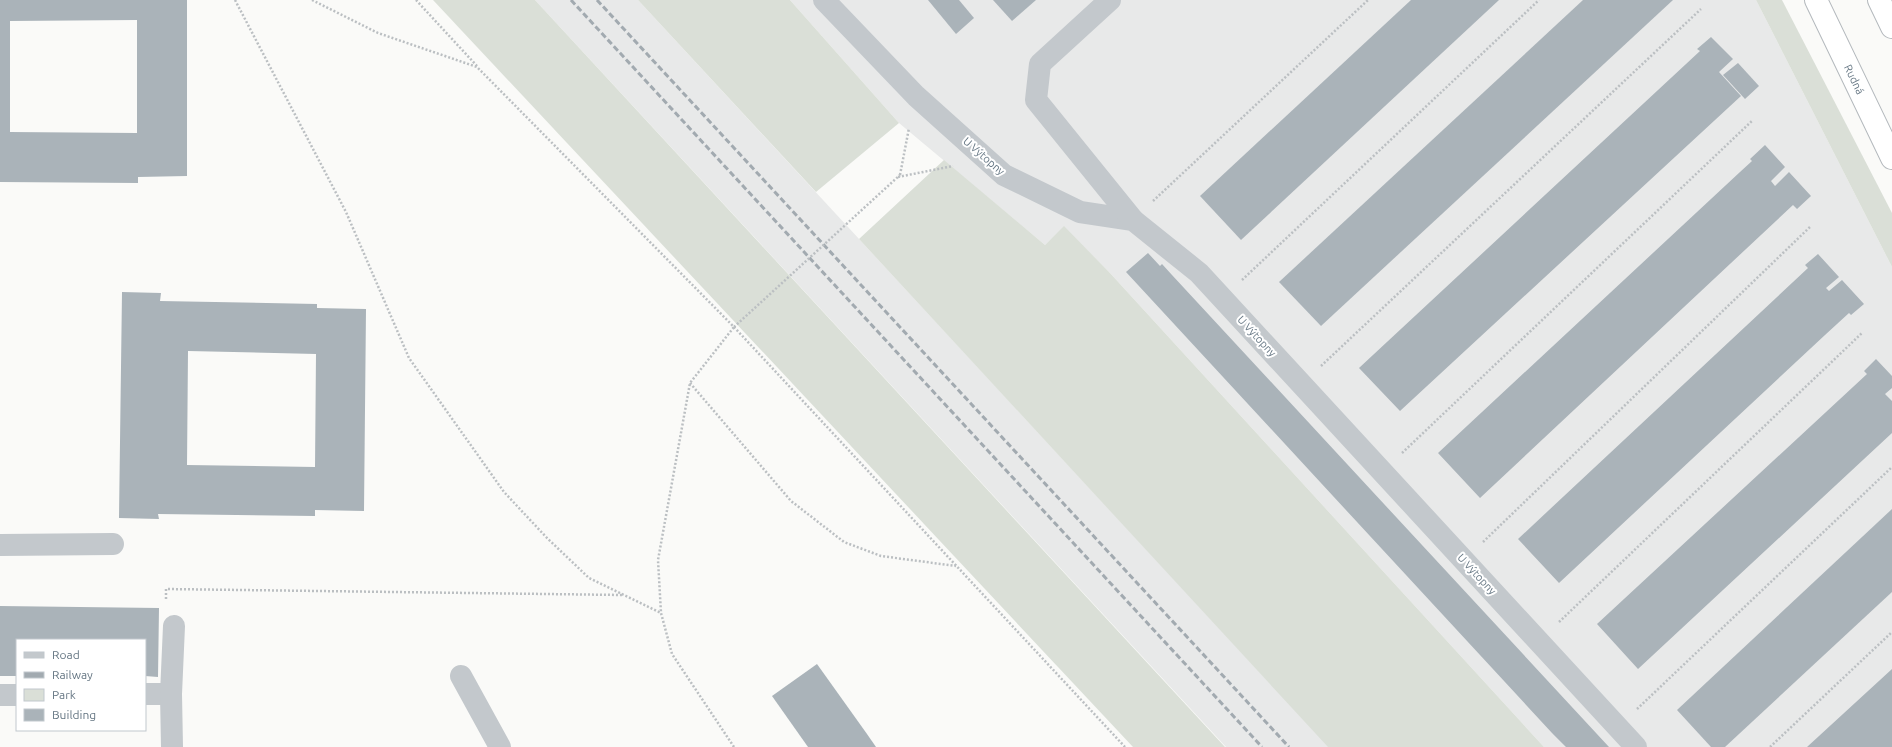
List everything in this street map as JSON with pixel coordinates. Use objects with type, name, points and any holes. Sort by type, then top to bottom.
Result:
[{"type":"highway","name":"Rudná","points":[[1816,0],[1892,158]]},
{"type":"highway","points":[[1879,0],[1892,27]]},
{"type":"street","name":"U Výtopny","points":[[824,0],[916,96],[1004,175],[1080,212],[1133,220],[1199,273],[1636,747]]},
{"type":"street","points":[[1110,0],[1040,64],[1036,100],[1133,220]]},
{"type":"street","points":[[0,545],[113,544]]},
{"type":"street","points":[[172,747],[171,694],[174,626]]},
{"type":"street","points":[[461,676],[500,747]]},
{"type":"street","points":[[146,694],[171,694]]},
{"type":"street","points":[[0,695],[16,695]]},
{"type":"path","points":[[236,0],[346,212],[409,358],[504,492],[547,538],[589,578],[661,613]]},
{"type":"path","points":[[312,0],[378,33],[477,67]]},
{"type":"path","points":[[416,0],[477,67],[734,327],[1125,747]]},
{"type":"path","points":[[1133,220],[1368,0]]},
{"type":"path","points":[[1223,298],[1539,0]]},
{"type":"path","points":[[1302,384],[1701,9]]},
{"type":"path","points":[[899,176],[916,96]]},
{"type":"path","points":[[1382,472],[1753,120]]},
{"type":"path","points":[[734,747],[672,654],[661,613],[658,560],[690,383],[734,327],[899,176],[987,159]]},
{"type":"path","points":[[1464,560],[1811,226]]},
{"type":"path","points":[[1539,642],[1862,333]]},
{"type":"path","points":[[690,383],[791,501],[844,542],[881,556],[956,566]]},
{"type":"path","points":[[1618,727],[1892,467]]},
{"type":"path","points":[[174,626],[167,621],[166,590],[624,594]]},
{"type":"path","points":[[1770,747],[1892,632]]},
{"type":"shaded area","points":[[535,0],[638,0],[1329,747],[1226,747]]},
{"type":"shaded area","points":[[790,0],[1756,0],[1892,267],[1892,747],[1544,747],[1110,273],[1064,227],[1045,245],[899,123]]},
{"type":"green space","points":[[433,0],[535,0],[1225,747],[1133,747]]},
{"type":"green space","points":[[638,0],[790,0],[899,123],[816,192]]},
{"type":"green space","points":[[1756,0],[1782,0],[1892,213],[1892,267]]},
{"type":"green space","points":[[944,160],[1045,245],[1064,226],[1110,273],[1544,747],[1328,747],[859,239]]},
{"type":"building","points":[[0,0],[187,0],[187,176],[138,177],[138,183],[0,182]],"holes":[[[137,20],[137,133],[10,132],[10,21]]]},
{"type":"building","points":[[928,0],[959,0],[974,18],[956,34]]},
{"type":"building","points":[[993,0],[1036,0],[1012,21]]},
{"type":"building","points":[[1411,0],[1499,0],[1241,240],[1200,196]]},
{"type":"building","points":[[1583,0],[1673,0],[1321,326],[1279,282]]},
{"type":"building","points":[[1711,37],[1733,59],[1719,72],[1741,96],[1400,411],[1359,368],[1700,51],[1697,49]]},
{"type":"building","points":[[1738,63],[1759,86],[1745,99],[1723,75]]},
{"type":"building","points":[[1765,145],[1785,167],[1771,181],[1775,186],[1789,172],[1811,196],[1797,209],[1793,205],[1480,498],[1438,453],[1752,161],[1750,159]]},
{"type":"building","points":[[1148,253],[1160,266],[1162,264],[1609,747],[1566,747],[1552,733],[1126,272]]},
{"type":"building","points":[[1818,254],[1839,277],[1826,288],[1829,291],[1842,280],[1864,304],[1851,315],[1849,313],[1559,583],[1518,539],[1808,268],[1805,265]]},
{"type":"building","points":[[122,292],[161,293],[160,301],[317,304],[317,308],[366,309],[364,511],[315,510],[315,516],[158,514],[159,519],[119,518]],"holes":[[[188,351],[316,354],[315,467],[187,465]]]},
{"type":"building","points":[[1876,359],[1892,376],[1892,388],[1885,394],[1892,401],[1892,433],[1638,669],[1597,624],[1867,374],[1864,371]]},
{"type":"building","points":[[1892,509],[1892,592],[1725,747],[1711,747],[1677,710]]},
{"type":"building","points":[[0,606],[159,608],[158,677],[146,676],[146,639],[16,639],[16,676],[0,676]]},
{"type":"building","points":[[817,664],[876,747],[808,747],[772,696]]},
{"type":"building","points":[[1892,669],[1892,747],[1807,747],[1819,736]]},
{"type":"railway","points":[[571,0],[1262,747]]},
{"type":"railway","points":[[597,0],[1289,747]]}]
